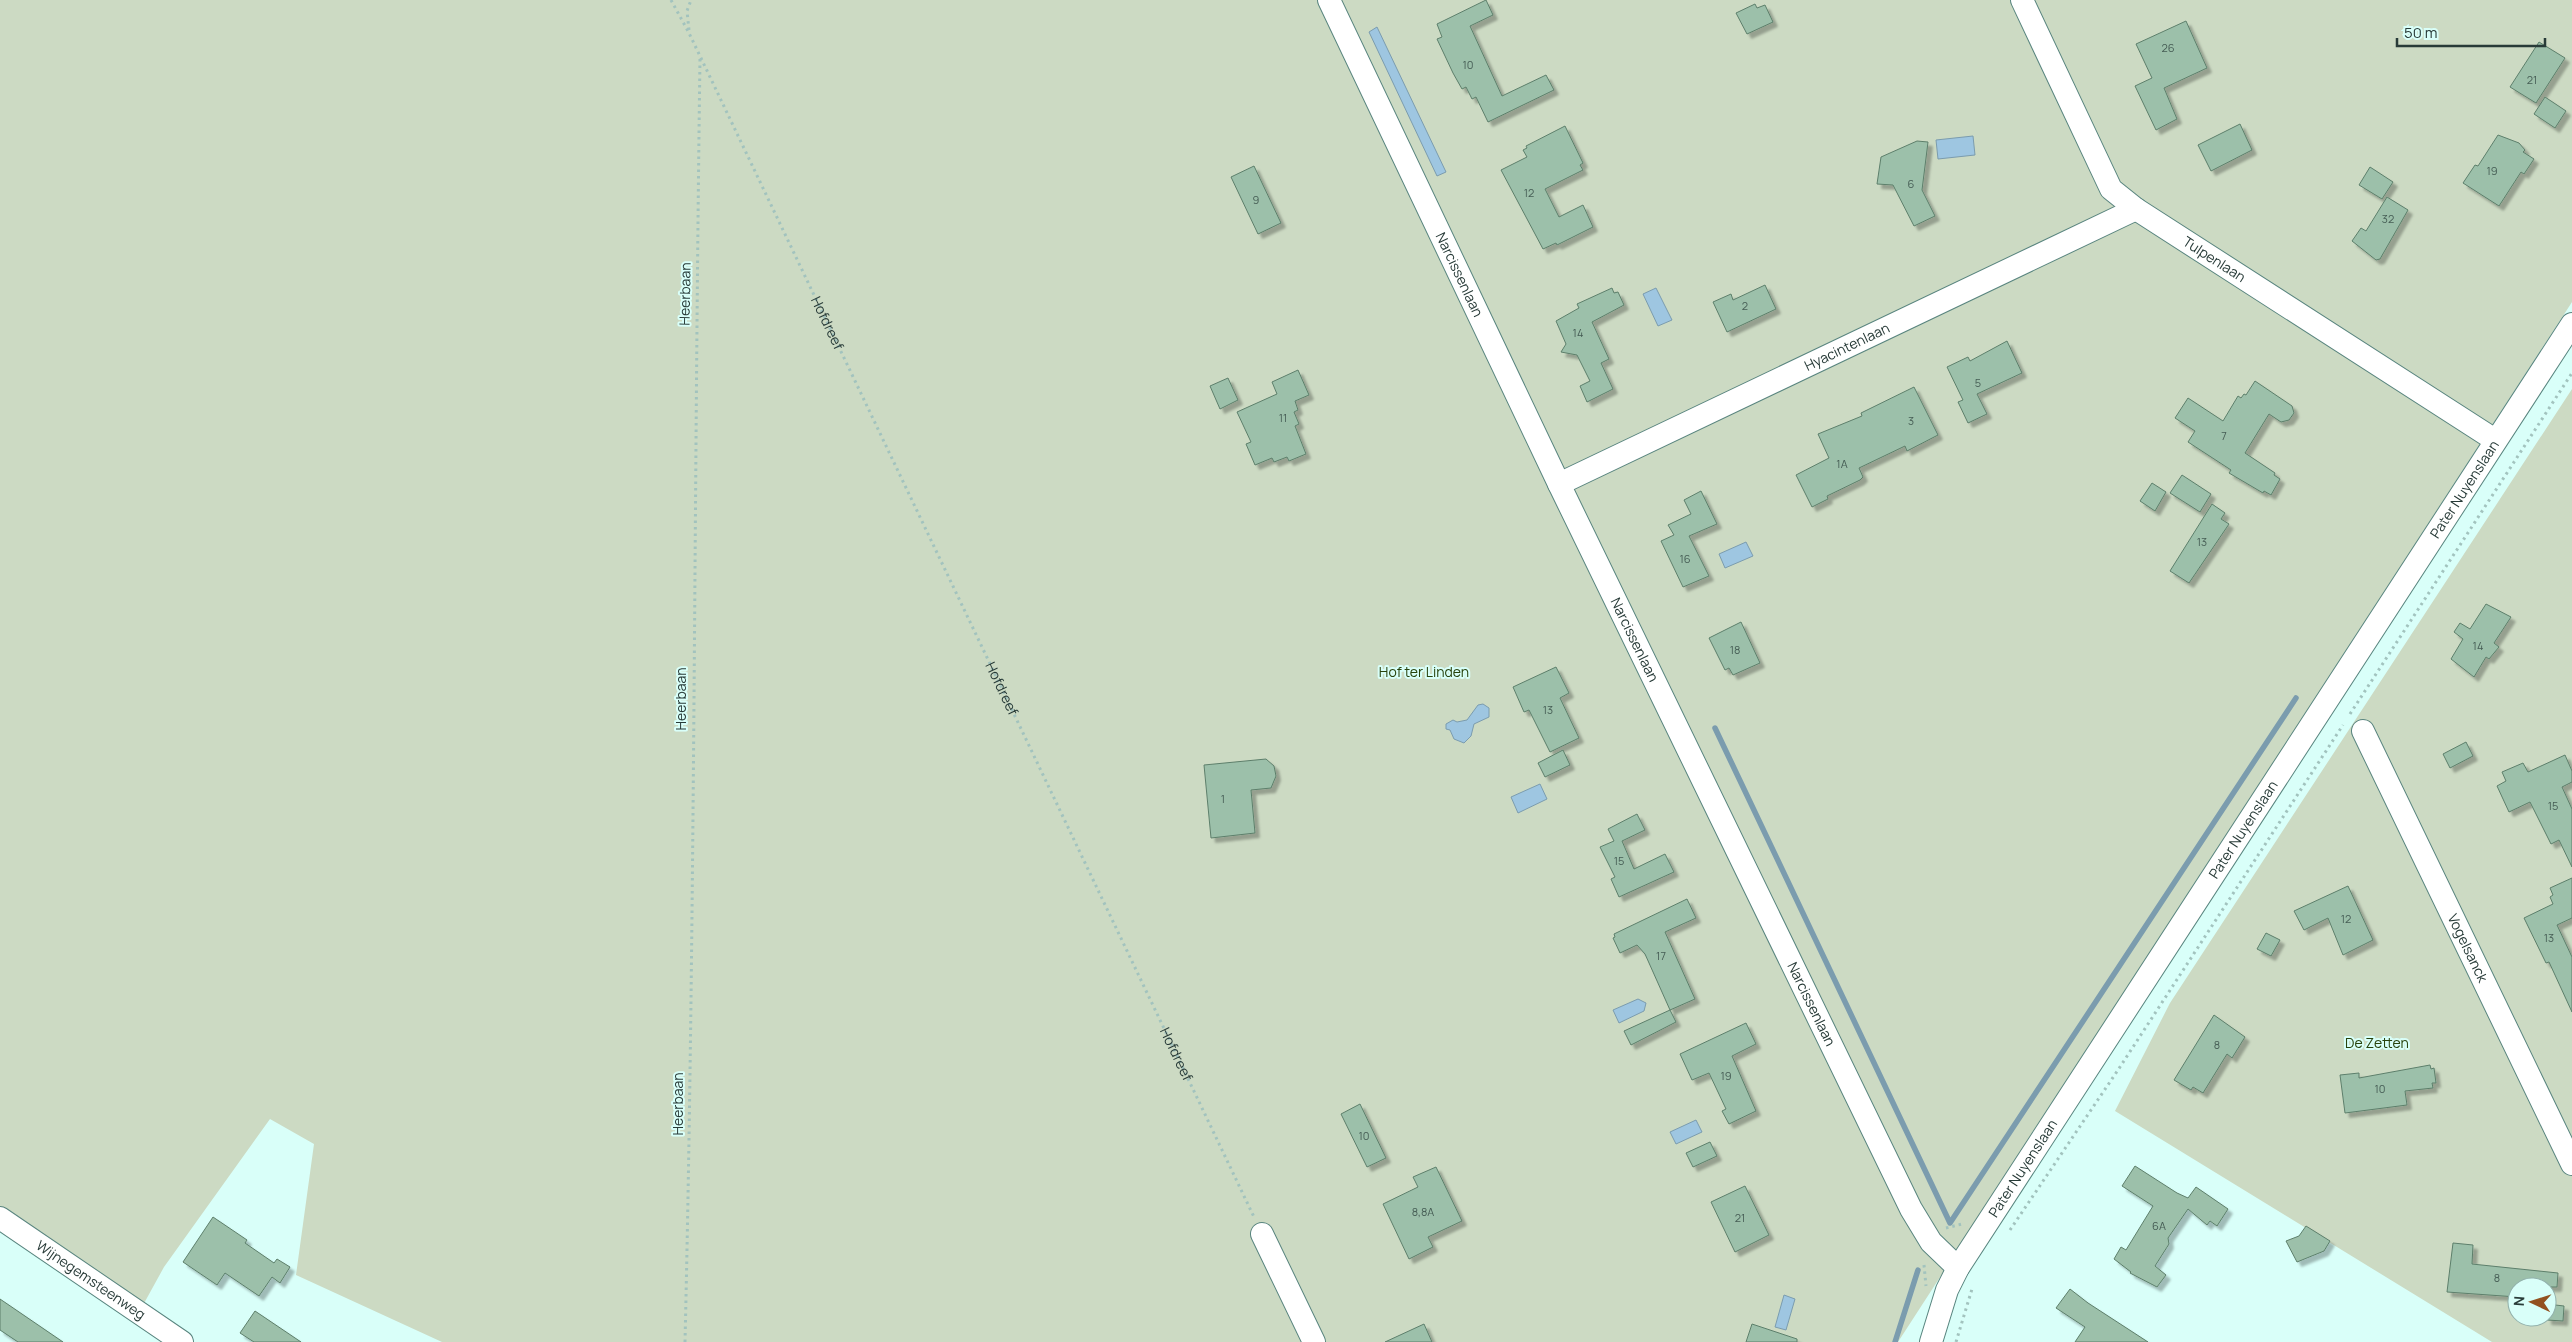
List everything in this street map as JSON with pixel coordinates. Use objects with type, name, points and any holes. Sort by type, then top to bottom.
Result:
[{"type":"street","name":"Narcissenlaan","points":[[1329,0],[1559,484],[1911,1209],[1931,1242],[1958,1268]]},
{"type":"street","name":"Tulpenlaan","points":[[2022,0],[2111,188],[2136,209],[2495,440]]},
{"type":"street","name":"Hyacintenlaan","points":[[1559,484],[2136,209]]},
{"type":"street","name":"Pater Nuyenslaan","points":[[1931,1342],[1944,1298],[1958,1268],[2572,324]]},
{"type":"street","name":"Vogelsanck","points":[[2363,731],[2572,1164]]},
{"type":"street","name":"Wijnegemsteenweg","points":[[0,1218],[182,1342]]},
{"type":"street","points":[[1262,1234],[1314,1342]]},
{"type":"path","points":[[671,0],[690,33]]},
{"type":"path","points":[[690,33],[687,11],[691,0]]},
{"type":"path","name":"Hofdreef","points":[[690,33],[1262,1234]]},
{"type":"path","name":"Heerbaan","points":[[685,1342],[689,1184],[700,56]]},
{"type":"path","points":[[2005,1237],[2118,1070],[2572,373]]},
{"type":"path","points":[[2337,685],[2363,731]]},
{"type":"path","points":[[1956,1342],[1974,1283]]},
{"type":"green space","name":"Hof ter Linden","points":[[0,0],[2572,0],[2572,302],[1898,1342],[442,1342],[296,1275],[314,1144],[270,1119],[164,1267],[142,1307],[0,1209]]},
{"type":"green space","name":"De Zetten","points":[[2572,389],[2572,1342],[2492,1342],[2115,1111],[2170,1003]]},
{"type":"water","points":[[1377,27],[1446,172],[1437,176],[1369,32]]},
{"type":"water","points":[[1973,136],[1975,155],[1938,159],[1936,140]]},
{"type":"water","points":[[1656,288],[1672,320],[1658,326],[1643,294]]},
{"type":"water","points":[[1746,542],[1753,556],[1725,568],[1719,554]]},
{"type":"water","points":[[1483,704],[1489,708],[1489,717],[1474,724],[1471,736],[1464,743],[1454,739],[1450,730],[1446,729],[1446,724],[1453,720],[1457,722],[1467,720],[1478,705]]},
{"type":"water","points":[[1540,784],[1547,799],[1518,813],[1511,797]]},
{"type":"water","points":[[1638,999],[1646,1003],[1644,1011],[1619,1023],[1613,1010]]},
{"type":"water","points":[[1696,1120],[1702,1132],[1676,1144],[1670,1132]]},
{"type":"water","points":[[1784,1295],[1795,1299],[1786,1330],[1775,1327]]},
{"type":"building","points":[[1486,0],[1493,15],[1470,26],[1502,96],[1546,75],[1554,90],[1488,122],[1476,97],[1472,99],[1466,87],[1462,89],[1437,39],[1442,37],[1437,24]]},
{"type":"building","points":[[1755,4],[1757,8],[1765,5],[1773,22],[1747,34],[1736,13]]},
{"type":"building","points":[[2186,21],[2207,68],[2164,88],[2177,119],[2156,130],[2135,86],[2152,78],[2136,44]]},
{"type":"building","points":[[2539,42],[2565,58],[2536,103],[2510,87]]},
{"type":"building","points":[[2545,97],[2566,111],[2555,128],[2534,114]]},
{"type":"building","points":[[2240,124],[2252,150],[2211,171],[2198,145]]},
{"type":"building","points":[[1565,126],[1583,163],[1580,165],[1583,170],[1545,189],[1559,217],[1583,205],[1593,227],[1557,245],[1556,243],[1543,249],[1501,170],[1527,157],[1523,150],[1527,148],[1526,146]]},
{"type":"building","points":[[2498,135],[2519,143],[2525,150],[2523,152],[2534,159],[2524,174],[2521,172],[2499,206],[2463,183],[2475,165],[2478,166]]},
{"type":"building","points":[[1917,141],[1928,142],[1922,190],[1935,216],[1914,226],[1893,185],[1877,184],[1881,157]]},
{"type":"building","points":[[1254,166],[1281,223],[1258,234],[1231,177]]},
{"type":"building","points":[[2370,167],[2393,182],[2382,199],[2359,185]]},
{"type":"building","points":[[2387,197],[2408,210],[2380,259],[2376,260],[2352,241],[2361,228],[2366,231]]},
{"type":"building","points":[[1765,285],[1776,309],[1727,332],[1713,302],[1731,294],[1733,300]]},
{"type":"building","points":[[1612,288],[1614,293],[1618,292],[1624,305],[1592,322],[1609,359],[1601,363],[1613,389],[1587,402],[1580,386],[1590,381],[1577,355],[1561,352],[1566,344],[1556,321],[1579,308],[1577,304]]},
{"type":"building","points":[[2007,341],[2022,373],[1977,394],[1987,414],[1968,423],[1958,402],[1963,400],[1947,367],[1968,357],[1970,361]]},
{"type":"building","points":[[1298,370],[1309,395],[1295,401],[1298,410],[1294,412],[1299,424],[1295,426],[1306,454],[1289,461],[1287,457],[1274,462],[1272,458],[1255,465],[1246,444],[1251,442],[1237,412],[1277,394],[1272,382]]},
{"type":"building","points":[[1228,378],[1238,400],[1220,409],[1210,386]]},
{"type":"building","points":[[2255,381],[2292,406],[2294,413],[2289,420],[2281,422],[2269,414],[2245,453],[2275,473],[2274,475],[2280,479],[2271,495],[2264,491],[2263,493],[2229,473],[2231,470],[2188,442],[2195,431],[2175,418],[2188,398],[2223,421],[2238,396],[2241,398],[2244,394],[2246,395]]},
{"type":"building","points":[[1914,387],[1938,435],[1907,451],[1905,446],[1859,468],[1863,477],[1860,480],[1827,496],[1828,499],[1812,507],[1796,475],[1829,458],[1818,434],[1862,416],[1861,413]]},
{"type":"building","points":[[2182,475],[2211,494],[2200,512],[2170,493]]},
{"type":"building","points":[[2152,483],[2166,492],[2155,511],[2140,501]]},
{"type":"building","points":[[1701,491],[1717,524],[1689,536],[1709,576],[1683,587],[1661,541],[1674,535],[1668,525],[1691,514],[1684,500]]},
{"type":"building","points":[[2212,504],[2225,513],[2221,519],[2229,524],[2189,583],[2170,571]]},
{"type":"building","points":[[2486,604],[2511,617],[2494,643],[2499,647],[2489,659],[2486,657],[2474,677],[2451,659],[2463,639],[2454,632],[2460,623],[2470,629]]},
{"type":"building","points":[[1741,622],[1760,663],[1733,675],[1729,668],[1725,670],[1709,638]]},
{"type":"building","points":[[1556,667],[1569,693],[1560,698],[1579,738],[1550,752],[1529,710],[1524,712],[1513,687]]},
{"type":"building","points":[[2466,742],[2473,756],[2450,768],[2443,754]]},
{"type":"building","points":[[1563,750],[1570,765],[1545,777],[1538,763]]},
{"type":"building","points":[[2565,755],[2572,771],[2572,782],[2562,787],[2572,809],[2572,867],[2559,840],[2551,844],[2530,802],[2509,812],[2497,786],[2506,781],[2502,772],[2523,763],[2528,772]]},
{"type":"building","points":[[1266,759],[1274,766],[1276,776],[1271,788],[1251,790],[1255,833],[1211,838],[1204,765]]},
{"type":"building","points":[[1637,814],[1645,830],[1622,841],[1634,869],[1665,854],[1674,872],[1619,897],[1611,879],[1615,877],[1600,847],[1614,841],[1608,829]]},
{"type":"building","points":[[2572,878],[2572,918],[2557,925],[2572,957],[2572,1012],[2549,962],[2546,963],[2524,918],[2553,904],[2550,897],[2553,895],[2550,888]]},
{"type":"building","points":[[2348,886],[2373,940],[2343,955],[2328,918],[2304,930],[2294,911]]},
{"type":"building","points":[[1687,899],[1696,918],[1665,932],[1695,999],[1670,1010],[1645,954],[1637,945],[1620,953],[1613,938],[1615,937],[1614,934]]},
{"type":"building","points":[[2266,933],[2280,940],[2271,956],[2257,949]]},
{"type":"building","points":[[1670,1010],[1676,1022],[1631,1045],[1624,1031]]},
{"type":"building","points":[[2214,1015],[2245,1037],[2232,1058],[2227,1054],[2203,1093],[2193,1087],[2191,1090],[2174,1080]]},
{"type":"building","points":[[1746,1023],[1756,1044],[1732,1056],[1756,1111],[1729,1124],[1722,1111],[1726,1109],[1709,1073],[1692,1080],[1680,1054]]},
{"type":"building","points":[[2430,1065],[2431,1069],[2434,1068],[2436,1083],[2432,1083],[2433,1088],[2405,1091],[2407,1105],[2345,1113],[2340,1075],[2359,1073],[2359,1078]]},
{"type":"building","points":[[1360,1104],[1386,1158],[1367,1167],[1341,1114]]},
{"type":"building","points":[[1710,1142],[1717,1156],[1693,1167],[1686,1153]]},
{"type":"building","points":[[2135,1166],[2177,1193],[2188,1198],[2196,1187],[2228,1209],[2217,1226],[2210,1221],[2207,1225],[2188,1209],[2168,1238],[2169,1244],[2155,1266],[2166,1275],[2157,1287],[2130,1273],[2114,1259],[2121,1247],[2126,1250],[2153,1206],[2122,1186]]},
{"type":"building","points":[[1436,1167],[1462,1221],[1428,1237],[1433,1247],[1409,1259],[1383,1204],[1418,1187],[1413,1177]]},
{"type":"building","points":[[1745,1186],[1769,1235],[1735,1252],[1711,1202]]},
{"type":"building","points":[[213,1217],[247,1240],[245,1243],[274,1263],[277,1259],[290,1267],[280,1283],[272,1277],[259,1296],[225,1273],[217,1285],[183,1262]]},
{"type":"building","points":[[2306,1226],[2330,1241],[2324,1251],[2297,1262],[2286,1241],[2299,1236]]},
{"type":"building","points":[[2453,1243],[2473,1245],[2472,1264],[2558,1273],[2557,1287],[2557,1277],[2507,1277],[2507,1296],[2447,1292]]},
{"type":"building","points":[[2070,1289],[2148,1342],[2075,1342],[2085,1327],[2056,1308]]},
{"type":"building","points":[[0,1299],[63,1342],[18,1342],[0,1330]]},
{"type":"building","points":[[2557,1305],[2564,1306],[2563,1321],[2557,1321]]},
{"type":"building","points":[[255,1311],[301,1342],[254,1342],[240,1333]]},
{"type":"building","points":[[1424,1324],[1432,1342],[1385,1342]]},
{"type":"building","points":[[1752,1324],[1797,1339],[1797,1342],[1746,1342]]},
{"type":"waterway","points":[[1715,728],[1950,1223],[2296,698]]},
{"type":"waterway","points":[[1895,1342],[1918,1270]]}]
